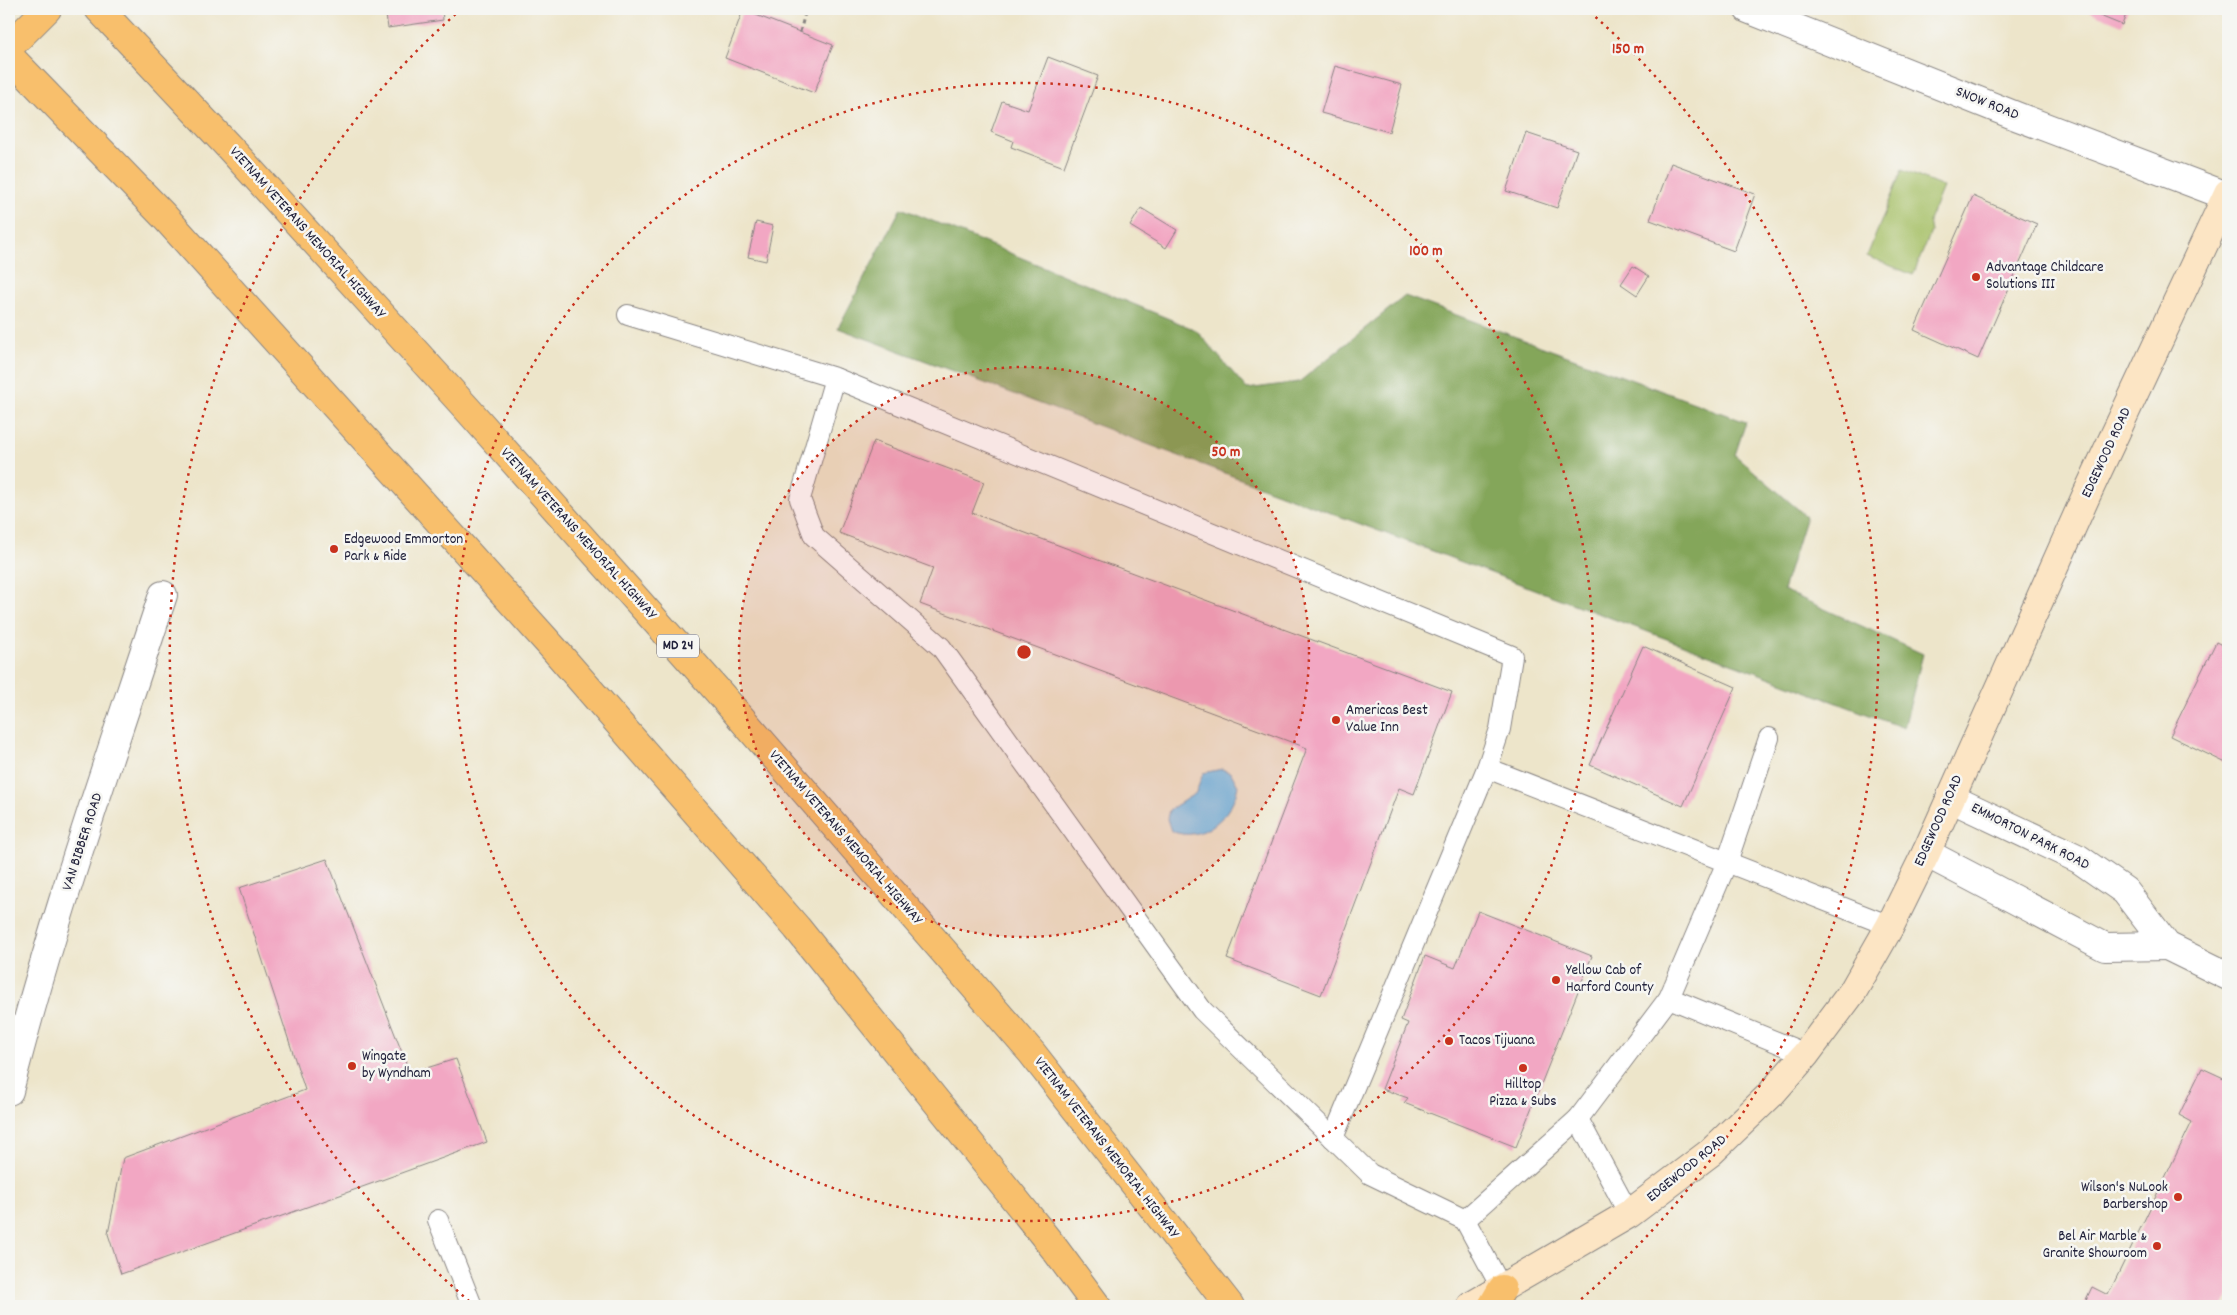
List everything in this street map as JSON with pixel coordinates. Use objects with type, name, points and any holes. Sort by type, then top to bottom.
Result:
[{"type":"highway","points":[[9,46],[47,9]]},
{"type":"highway","name":"VIETNAM VETERANS MEMORIAL HIGHWAY","points":[[99,9],[228,146],[470,412],[728,703],[1032,1053],[1230,1306]]},
{"type":"highway","points":[[9,56],[163,215],[561,657],[796,928],[1054,1248],[1097,1306]]},
{"type":"highway","points":[[1054,1248],[1075,1306]]},
{"type":"street","name":"SNOW ROAD","points":[[1748,9],[2016,116],[2228,194]]},
{"type":"street","name":"EDGEWOOD ROAD","points":[[1471,1306],[1497,1298],[1629,1214],[1711,1152],[1770,1095],[1806,1054],[1854,991],[1890,926],[1926,853],[2086,496],[2228,194]]},
{"type":"street","name":"VAN BIBBER ROAD","points":[[9,1091],[22,1039],[69,884],[163,595]]},
{"type":"street","name":"EMMORTON PARK ROAD","points":[[1950,798],[2079,860],[2125,891],[2167,946],[2228,976]]},
{"type":"street","name":"EMMORTON PARK ROAD","points":[[1926,853],[2105,947],[2167,946]]},
{"type":"lane","points":[[628,315],[835,378],[1512,656],[1500,729],[1487,768],[1333,1138]]},
{"type":"lane","points":[[835,378],[800,499],[814,536],[941,647],[1202,1010],[1370,1174],[1465,1220],[1497,1298]]},
{"type":"lane","points":[[1465,1220],[1578,1119],[1669,998],[1727,862],[1769,738]]},
{"type":"lane","points":[[1487,768],[1890,926]]},
{"type":"lane","points":[[1669,998],[1806,1054]]},
{"type":"lane","points":[[1578,1119],[1629,1214]]},
{"type":"lane","points":[[438,1220],[472,1306]]},
{"type":"path","points":[[800,32],[806,9]]},
{"type":"green space","points":[[1902,170],[1943,187],[1929,221],[1931,232],[1913,275],[1867,256]]},
{"type":"green space","points":[[901,208],[1196,330],[1247,389],[1299,382],[1405,296],[1746,422],[1735,455],[1806,516],[1783,590],[1923,654],[1904,728],[838,328]]},
{"type":"water","points":[[1222,769],[1231,773],[1238,786],[1230,808],[1223,817],[1214,825],[1194,834],[1171,831],[1167,819],[1169,810],[1196,793],[1203,773]]},
{"type":"building","points":[[385,9],[442,9],[443,20],[388,28]]},
{"type":"building","points":[[2083,9],[2128,9],[2122,25]]},
{"type":"building","points":[[743,10],[833,45],[814,93],[725,58]]},
{"type":"building","points":[[1048,57],[1098,76],[1064,167],[1011,147],[1013,141],[991,132],[1002,101],[1028,110]]},
{"type":"building","points":[[1335,66],[1402,85],[1389,132],[1321,113]]},
{"type":"building","points":[[1526,133],[1577,150],[1557,208],[1506,191]]},
{"type":"building","points":[[1671,163],[1755,194],[1734,251],[1650,220]]},
{"type":"building","name":"Advantage Childcare Solutions III","points":[[1973,196],[2037,224],[1978,359],[1914,330]]},
{"type":"building","points":[[1141,208],[1177,230],[1166,248],[1130,226]]},
{"type":"building","points":[[756,222],[773,226],[766,261],[748,257]]},
{"type":"building","points":[[1633,266],[1649,276],[1637,295],[1621,284]]},
{"type":"building","name":"Americas Best Value Inn","points":[[874,441],[984,482],[972,513],[1452,692],[1414,794],[1399,788],[1321,995],[1227,959],[1307,748],[920,604],[933,568],[839,533]]},
{"type":"building","points":[[2216,642],[2228,648],[2228,764],[2170,736]]},
{"type":"building","points":[[1643,646],[1736,687],[1683,806],[1590,765]]},
{"type":"building","name":"Wingate by Wyndham","points":[[327,859],[410,1073],[456,1059],[487,1142],[121,1274],[108,1234],[123,1158],[305,1090],[239,888]]},
{"type":"building","points":[[1478,911],[1592,956],[1516,1147],[1404,1103],[1408,1098],[1382,1089],[1408,1023],[1401,1020],[1425,956],[1455,968]]},
{"type":"building","points":[[2202,1068],[2228,1080],[2228,1296],[2223,1306],[2083,1306],[2092,1287],[2108,1295],[2192,1122],[2179,1115]]},
{"type":"place","name":"Advantage Childcare Solutions III","points":[[1976,277]]},
{"type":"place","name":"Edgewood Emmorton Park & Ride","points":[[334,549]]},
{"type":"place","name":"Americas Best Value Inn","points":[[1336,720]]},
{"type":"place","name":"Yellow Cab of Harford County","points":[[1556,980]]},
{"type":"place","name":"Tacos Tijuana","points":[[1449,1041]]},
{"type":"place","name":"Wingate by Wyndham","points":[[352,1066]]},
{"type":"place","name":"Hilltop Pizza & Subs","points":[[1523,1068]]},
{"type":"place","name":"Wilson's NuLook Barbershop","points":[[2178,1197]]},
{"type":"place","name":"Bel Air Marble & Granite Showroom","points":[[2157,1246]]}]
